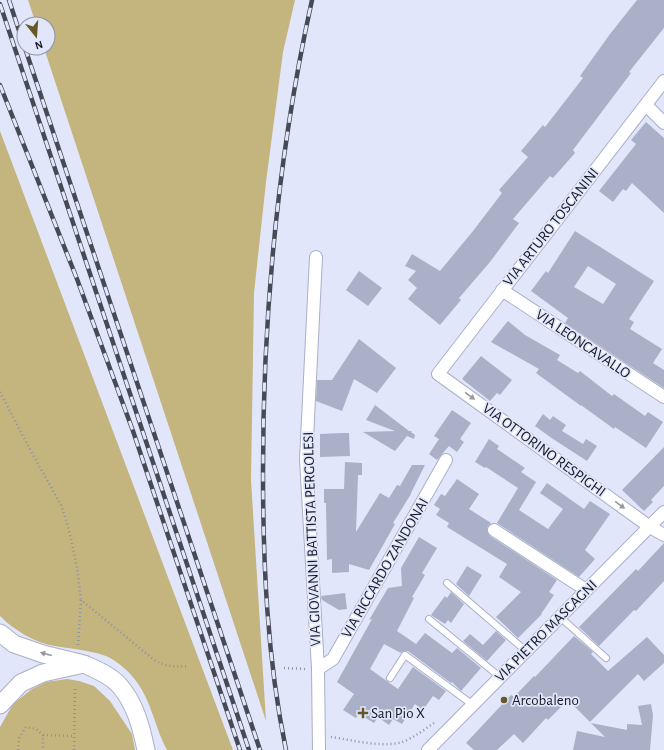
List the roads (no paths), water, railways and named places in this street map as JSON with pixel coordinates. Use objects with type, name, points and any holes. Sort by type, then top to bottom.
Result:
[{"type":"main road","points":[[0,634],[14,644],[43,654],[84,664],[102,673],[118,684],[134,706],[147,747]]},
{"type":"main road","points":[[0,704],[21,683],[43,673],[84,664]]},
{"type":"street","name":"VIA ARTURO TOSCANINI","points":[[438,374],[664,80]]},
{"type":"street","points":[[646,105],[664,123]]},
{"type":"street","name":"VIA GIOVANNI BATTISTA PERGOLESI","points":[[316,257],[306,459],[318,669],[319,750]]},
{"type":"street","name":"VIA LEONCAVALLO","points":[[502,290],[664,397]]},
{"type":"street","name":"VIA OTTORINO RESPIGHI","points":[[438,374],[650,527],[664,535]]},
{"type":"street","name":"VIA RICCARDO ZANDONAI","points":[[318,669],[333,659],[446,460]]},
{"type":"street","name":"VIA PIETRO MASCAGNI","points":[[428,750],[664,512]]},
{"type":"street","points":[[494,530],[586,590]]},
{"type":"lane","points":[[447,583],[526,651]]},
{"type":"lane","points":[[560,617],[606,658]]},
{"type":"lane","points":[[429,619],[500,677]]},
{"type":"lane","points":[[390,678],[405,655],[472,705]]},
{"type":"railway","points":[[9,0],[16,21]]},
{"type":"railway","points":[[286,750],[274,681],[265,576],[263,471],[266,352],[275,234],[282,175],[290,116],[312,0]]},
{"type":"railway","points":[[0,4],[249,750]]},
{"type":"railway","points":[[28,56],[260,750]]},
{"type":"railway","points":[[0,85],[77,279],[133,431],[240,750]]},
{"type":"place","name":"Arcobaleno","points":[[504,700]]},
{"type":"place","name":"San Pio X","points":[[363,713]]}]
